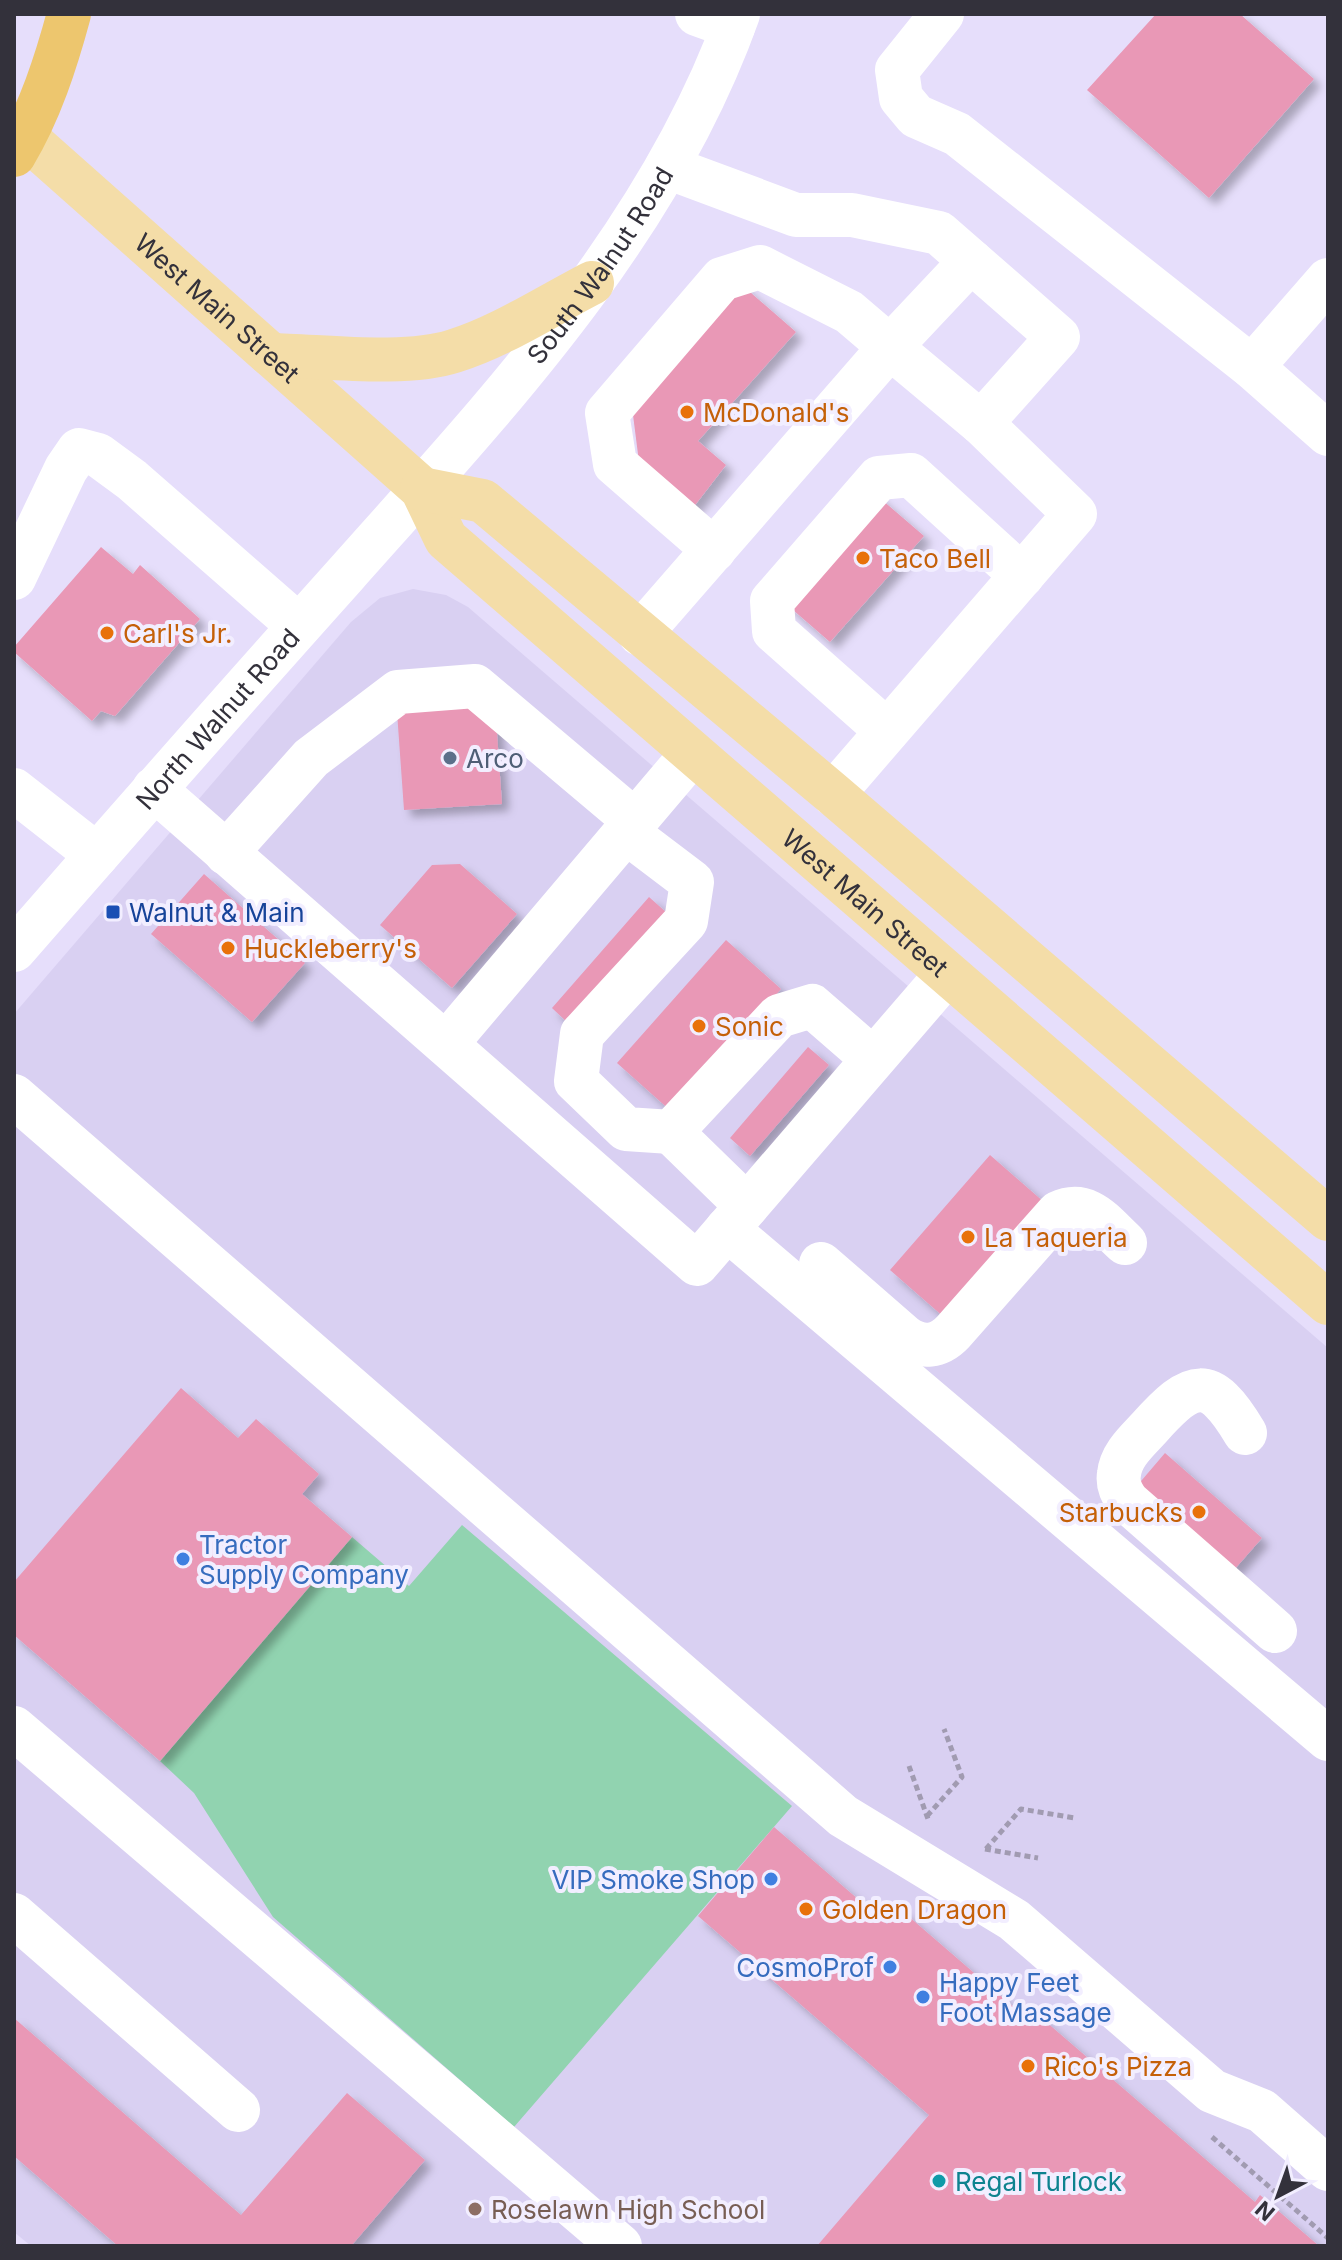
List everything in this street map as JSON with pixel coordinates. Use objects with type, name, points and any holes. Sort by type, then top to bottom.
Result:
[{"type":"highway","points":[[18,140],[58,54],[69,14]]},
{"type":"main road","name":"West Main Street","points":[[18,140],[271,355],[422,489],[446,539],[1328,1303]]},
{"type":"main road","points":[[271,355],[389,358],[453,352],[487,338],[592,283]]},
{"type":"main road","points":[[422,489],[483,501],[833,794],[1328,1219]]},
{"type":"street","points":[[942,14],[897,70],[901,98],[916,116],[957,134],[1252,367],[1328,434]]},
{"type":"street","name":"South Walnut Road","points":[[422,489],[558,330],[634,223],[685,135],[723,18]]},
{"type":"street","points":[[667,167],[796,215],[852,215],[939,233],[1058,337],[981,423]]},
{"type":"street","points":[[640,634],[890,347],[971,261]]},
{"type":"street","points":[[714,550],[615,464],[607,413],[722,279],[760,267],[849,312],[981,423],[1075,514],[833,794]]},
{"type":"street","points":[[1252,367],[1328,280]]},
{"type":"street","points":[[14,578],[66,469],[79,450],[98,455],[132,480],[299,626]]},
{"type":"street","points":[[887,731],[774,631],[772,601],[879,478],[911,475],[1022,576]]},
{"type":"street","name":"North Walnut Road","points":[[14,950],[422,489]]},
{"type":"street","points":[[226,853],[311,758],[398,692],[475,686],[692,882],[686,921],[582,1034],[576,1081],[626,1129],[671,1132],[737,1218],[1328,1739]]},
{"type":"street","points":[[446,1044],[692,754]]},
{"type":"street","points":[[154,789],[697,1264],[947,974]]},
{"type":"street","points":[[14,790],[97,855]]},
{"type":"street","points":[[671,1132],[779,1016],[812,1006],[873,1059]]},
{"type":"street","points":[[14,1096],[843,1816],[1014,1920],[1212,2091],[1262,2111],[1328,2169]]},
{"type":"street","points":[[821,1264],[905,1337],[929,1346],[942,1342],[953,1332],[1058,1213],[1074,1207],[1085,1209],[1125,1243]]},
{"type":"street","points":[[1245,1433],[1219,1396],[1203,1391],[1186,1393],[1173,1401],[1127,1452],[1120,1466],[1118,1481],[1128,1502],[1275,1631]]},
{"type":"street","points":[[14,1728],[620,2246]]},
{"type":"street","points":[[14,1915],[238,2110]]},
{"type":"path","points":[[927,1816],[962,1777],[944,1729]]},
{"type":"path","points":[[909,1766],[932,1829]]},
{"type":"path","points":[[986,1849],[1021,1809],[1075,1818]]},
{"type":"path","points":[[977,1848],[1038,1858]]},
{"type":"shaded area","points":[[413,589],[446,595],[468,607],[1328,1348],[1328,2246],[31,2246],[14,2232],[14,1014],[351,622],[380,598]]},
{"type":"green space","points":[[462,1525],[792,1806],[514,2127],[273,1917],[194,1793],[160,1761],[352,1537],[409,1586]]},
{"type":"building","points":[[1156,14],[1240,14],[1314,79],[1209,198],[1087,90]]},
{"type":"building","points":[[735,279],[796,332],[698,441],[726,465],[692,509],[639,462],[633,415]]},
{"type":"building","points":[[874,493],[924,536],[830,642],[785,603]]},
{"type":"building","name":"Carl's Jr.","points":[[101,547],[133,574],[140,565],[200,619],[115,716],[101,711],[92,721],[14,652],[14,647]]},
{"type":"building","name":"Arco","points":[[495,705],[502,804],[404,810],[397,712]]},
{"type":"building","points":[[460,864],[517,914],[452,988],[380,925],[432,865]]},
{"type":"building","name":"Huckleberry's","points":[[204,874],[305,963],[252,1022],[151,934]]},
{"type":"building","points":[[649,897],[667,913],[569,1024],[552,1008]]},
{"type":"building","name":"Sonic","points":[[726,940],[781,989],[672,1112],[617,1063]]},
{"type":"building","points":[[808,1047],[829,1065],[750,1156],[730,1138]]},
{"type":"building","name":"La Taqueria","points":[[990,1155],[1045,1203],[945,1318],[890,1270]]},
{"type":"building","name":"Tractor Supply Company","points":[[181,1388],[238,1438],[256,1419],[319,1474],[302,1494],[352,1537],[160,1761],[14,1635],[14,1582]]},
{"type":"building","name":"Starbucks","points":[[1165,1453],[1262,1538],[1233,1571],[1136,1487]]},
{"type":"building","points":[[774,1827],[887,1924],[900,1909],[1017,2010],[1023,2002],[1255,2202],[1260,2195],[1319,2246],[817,2246],[929,2115],[698,1916]]},
{"type":"building","points":[[14,2018],[241,2215],[347,2093],[425,2160],[351,2246],[118,2246],[14,2156]]},
{"type":"place","name":"McDonald's","points":[[687,412]]},
{"type":"place","name":"Taco Bell","points":[[863,558]]},
{"type":"place","name":"Carl's Jr.","points":[[107,633]]},
{"type":"place","name":"Arco","points":[[450,758]]},
{"type":"place","name":"Walnut & Main","points":[[113,912]]},
{"type":"place","name":"Huckleberry's","points":[[228,948]]},
{"type":"place","name":"Sonic","points":[[699,1026]]},
{"type":"place","name":"La Taqueria","points":[[968,1237]]},
{"type":"place","name":"Starbucks","points":[[1199,1512]]},
{"type":"place","name":"Tractor Supply Company","points":[[183,1559]]},
{"type":"place","name":"VIP Smoke Shop","points":[[771,1879]]},
{"type":"place","name":"Golden Dragon","points":[[806,1909]]},
{"type":"place","name":"CosmoProf","points":[[890,1967]]},
{"type":"place","name":"Happy Feet Foot Massage","points":[[923,1997]]},
{"type":"place","name":"Rico's Pizza","points":[[1028,2066]]},
{"type":"place","name":"Regal Turlock","points":[[939,2181]]},
{"type":"place","name":"Roselawn High School","points":[[475,2209]]}]
